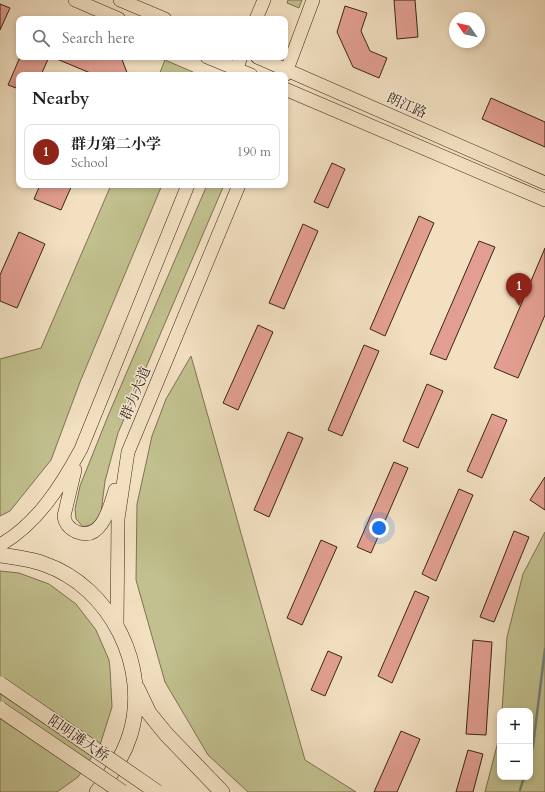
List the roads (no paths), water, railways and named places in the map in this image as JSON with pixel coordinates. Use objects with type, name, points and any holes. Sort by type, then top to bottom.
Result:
[{"type":"highway","points":[[0,555],[22,558],[46,565],[67,575],[87,589],[104,607],[117,626],[129,655],[135,685],[135,710],[130,734],[118,762],[109,777],[97,792]]},
{"type":"highway","name":"阳明滩大桥","points":[[0,684],[157,792]]},
{"type":"highway","points":[[135,685],[149,713],[166,734],[222,792]]},
{"type":"highway","name":"阳明滩大桥","points":[[0,709],[122,792]]},
{"type":"main road","points":[[75,0],[112,16]]},
{"type":"main road","points":[[120,0],[158,16]]},
{"type":"main road","points":[[257,16],[264,0]]},
{"type":"main road","points":[[286,72],[313,0]]},
{"type":"main road","points":[[213,60],[235,72],[240,60]]},
{"type":"main road","name":"朗江路","points":[[263,60],[286,72]]},
{"type":"main road","name":"朗江路","points":[[288,73],[545,183]]},
{"type":"main road","points":[[288,90],[545,200]]},
{"type":"main road","name":"群力大道","points":[[0,545],[24,529],[50,499],[66,476],[81,449],[187,188]]},
{"type":"main road","name":"群力大道","points":[[117,626],[118,518],[128,452],[238,188]]},
{"type":"main road","points":[[81,449],[66,501],[64,516],[65,521],[70,528],[81,534],[93,531],[102,524],[110,506],[128,452]]},
{"type":"waterway","points":[[533,746],[545,649]]},
{"type":"waterway","points":[[520,790],[523,780]]},
{"type":"place","name":"群力第二小学","points":[[519,306]]}]
